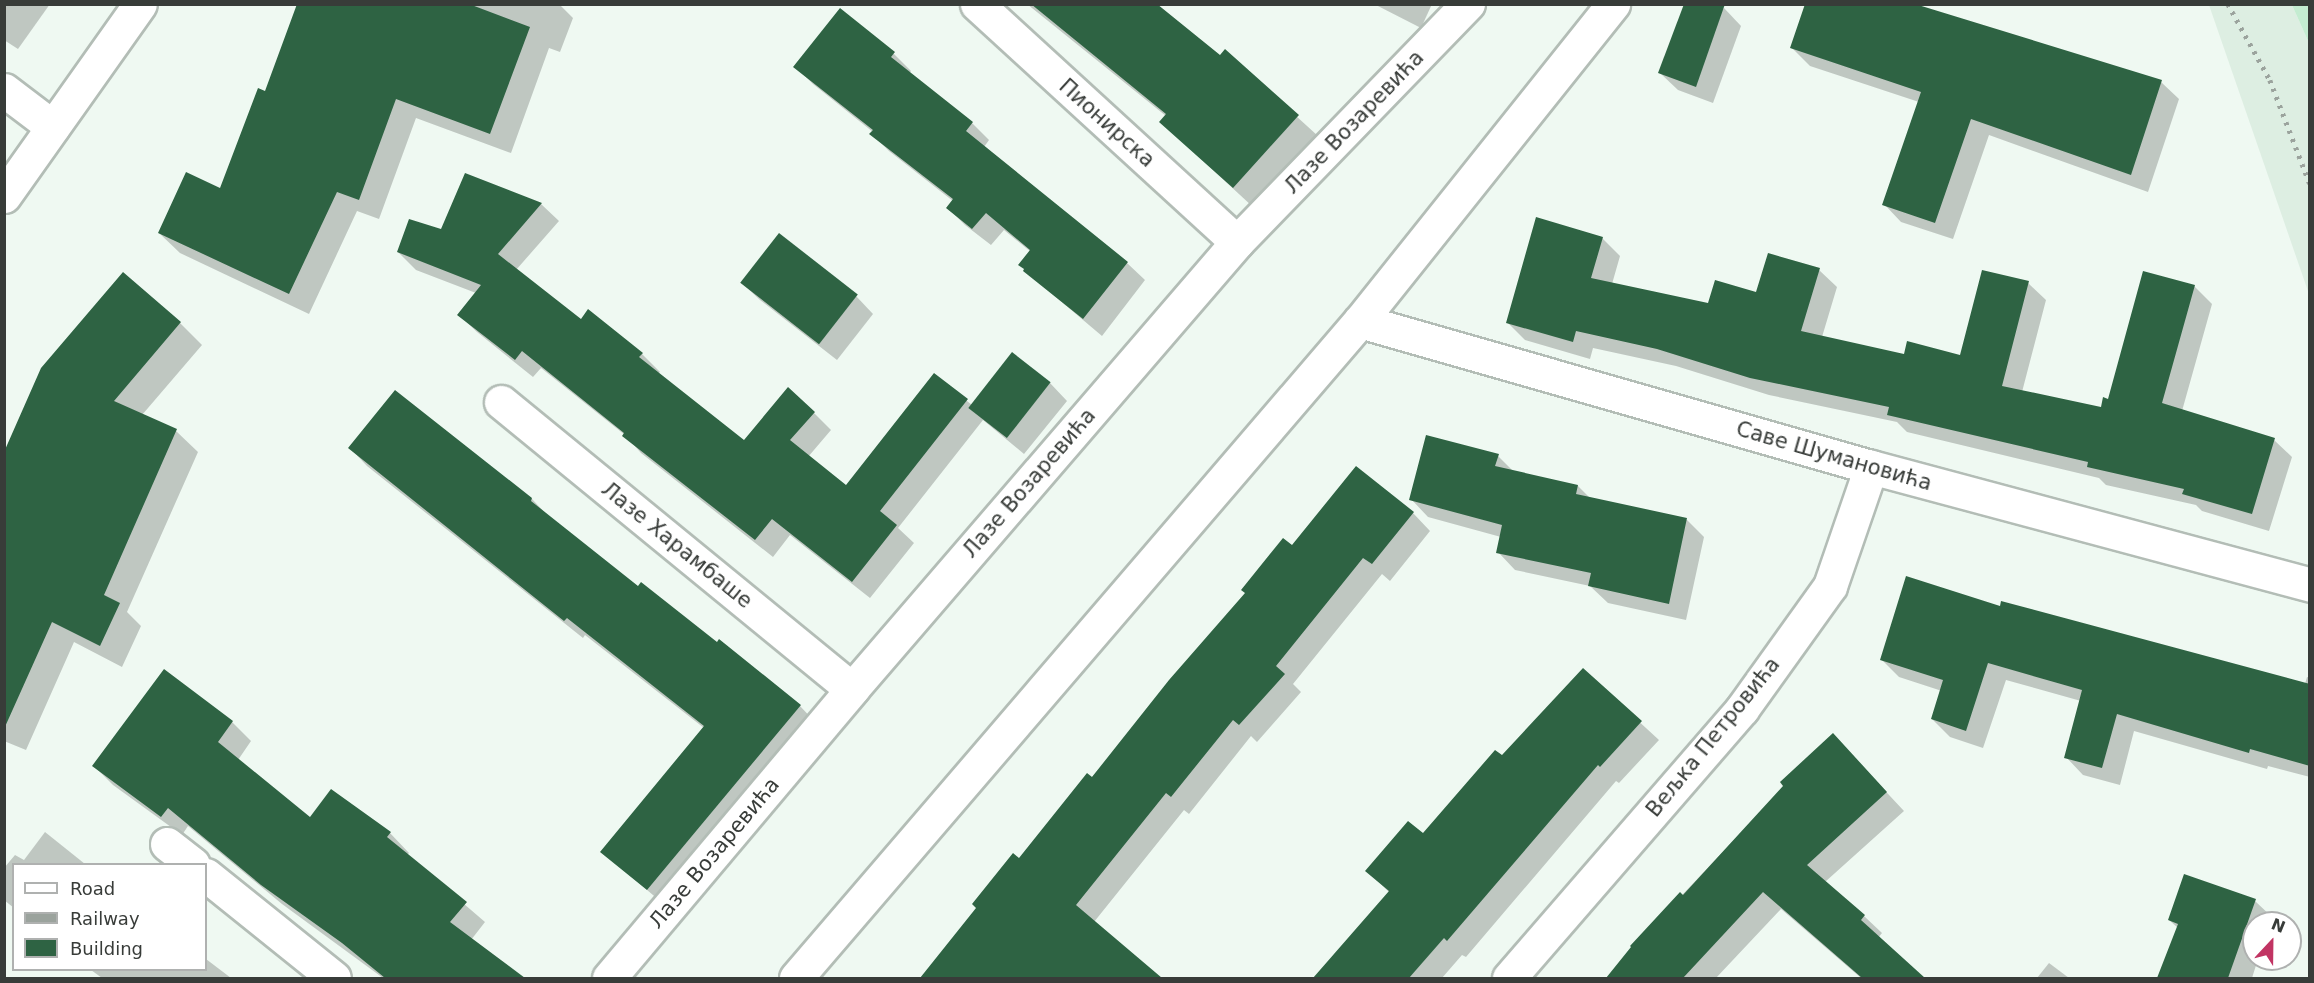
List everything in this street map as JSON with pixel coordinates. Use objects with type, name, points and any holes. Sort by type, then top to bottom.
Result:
[{"type":"street","points":[[4,196],[140,4]]},
{"type":"street","name":"Пионирска","points":[[977,4],[1237,242]]},
{"type":"street","name":"Лазе Возаревића","points":[[609,978],[852,689],[1237,242],[1468,4]]},
{"type":"street","points":[[796,978],[1360,321],[1613,4]]},
{"type":"street","points":[[4,90],[53,127]]},
{"type":"street","name":"Саве Шумановића","points":[[1360,321],[1871,467],[2310,585]]},
{"type":"street","name":"Лазе Харамбаше","points":[[501,402],[852,689]]},
{"type":"street","name":"Вељка Петровића","points":[[1509,978],[1742,709],[1830,586],[1871,467]]},
{"type":"street","points":[[167,844],[192,863]]},
{"type":"street","points":[[207,876],[334,978]]},
{"type":"shaded area","points":[[2209,5],[2292,5],[2309,43],[2309,294]]},
{"type":"green space","points":[[2292,5],[2309,5],[2309,43]]},
{"type":"building","points":[[297,4],[469,4],[530,27],[490,134],[396,99],[359,200],[337,192],[289,294],[158,233],[186,172],[220,188],[258,88],[265,91]]},
{"type":"building","points":[[1031,4],[1157,4],[1220,55],[1225,49],[1299,115],[1233,188],[1159,122],[1166,114]]},
{"type":"building","points":[[1684,4],[1725,4],[1696,87],[1658,73]]},
{"type":"building","points":[[1805,4],[1915,4],[2162,80],[2131,175],[1971,119],[1935,223],[1882,205],[1921,92],[1790,48]]},
{"type":"building","points":[[840,8],[895,52],[891,57],[973,122],[966,131],[1128,262],[1083,319],[1018,265],[1030,250],[986,213],[972,229],[946,208],[953,199],[869,134],[873,130],[793,67]]},
{"type":"building","points":[[465,173],[542,203],[498,254],[581,319],[588,309],[643,353],[639,357],[744,440],[788,387],[815,412],[790,440],[846,485],[934,373],[968,399],[880,511],[897,525],[852,582],[772,519],[755,540],[622,436],[624,433],[522,351],[515,360],[457,315],[481,285],[397,252],[409,219],[441,229]]},
{"type":"building","points":[[1536,217],[1603,237],[1591,278],[1708,303],[1715,280],[1756,292],[1768,253],[1820,268],[1801,331],[1904,354],[1907,341],[1960,355],[1982,270],[2029,281],[2002,386],[2101,407],[2103,397],[2108,399],[2143,271],[2195,285],[2162,403],[2275,438],[2252,514],[2182,494],[2184,489],[2087,467],[2088,462],[1887,415],[1889,407],[1750,378],[1657,349],[1576,331],[1573,342],[1506,323]]},
{"type":"building","points":[[779,233],[858,295],[819,344],[740,283]]},
{"type":"building","points":[[123,272],[181,322],[114,401],[177,429],[104,595],[120,603],[100,646],[52,622],[4,729],[4,452],[41,368]]},
{"type":"building","points":[[1012,352],[1051,382],[1007,438],[968,408]]},
{"type":"building","points":[[395,390],[532,498],[531,501],[638,586],[641,582],[717,642],[719,639],[801,705],[647,890],[600,852],[704,726],[567,618],[564,621],[348,448]]},
{"type":"building","points":[[1426,435],[1499,454],[1495,466],[1578,485],[1576,494],[1687,518],[1669,604],[1588,586],[1591,573],[1496,553],[1502,525],[1409,500]]},
{"type":"building","points":[[1356,466],[1414,512],[1372,564],[1363,558],[1276,666],[1285,674],[1239,725],[1233,720],[1171,797],[1166,793],[1076,905],[1162,978],[920,978],[976,908],[972,904],[1013,853],[1019,858],[1087,773],[1092,777],[1169,680],[1245,593],[1241,590],[1283,538],[1292,545]]},
{"type":"building","points":[[1906,576],[2000,606],[2001,601],[2310,684],[2310,766],[2250,749],[2249,753],[2117,714],[2102,768],[2064,758],[2082,690],[1988,663],[1966,731],[1931,719],[1943,680],[1880,660]]},
{"type":"building","points":[[1583,668],[1642,721],[1600,767],[1598,765],[1447,941],[1444,938],[1409,978],[1313,978],[1389,891],[1365,871],[1408,821],[1423,833],[1495,750],[1502,755]]},
{"type":"building","points":[[164,669],[233,721],[218,742],[310,817],[331,789],[391,832],[387,837],[467,902],[450,922],[525,978],[385,978],[342,943],[261,885],[168,808],[161,817],[92,766]]},
{"type":"building","points":[[1833,733],[1887,792],[1807,865],[1865,915],[1861,920],[1925,978],[1862,978],[1763,892],[1683,978],[1606,978],[1630,946],[1680,892],[1683,895],[1783,786],[1780,782]]},
{"type":"building","points":[[2184,874],[2256,899],[2252,911],[2242,911],[2242,938],[2228,978],[2157,978],[2178,924],[2168,920]]},
{"type":"railway","points":[[2228,4],[2270,80],[2310,184]]}]
